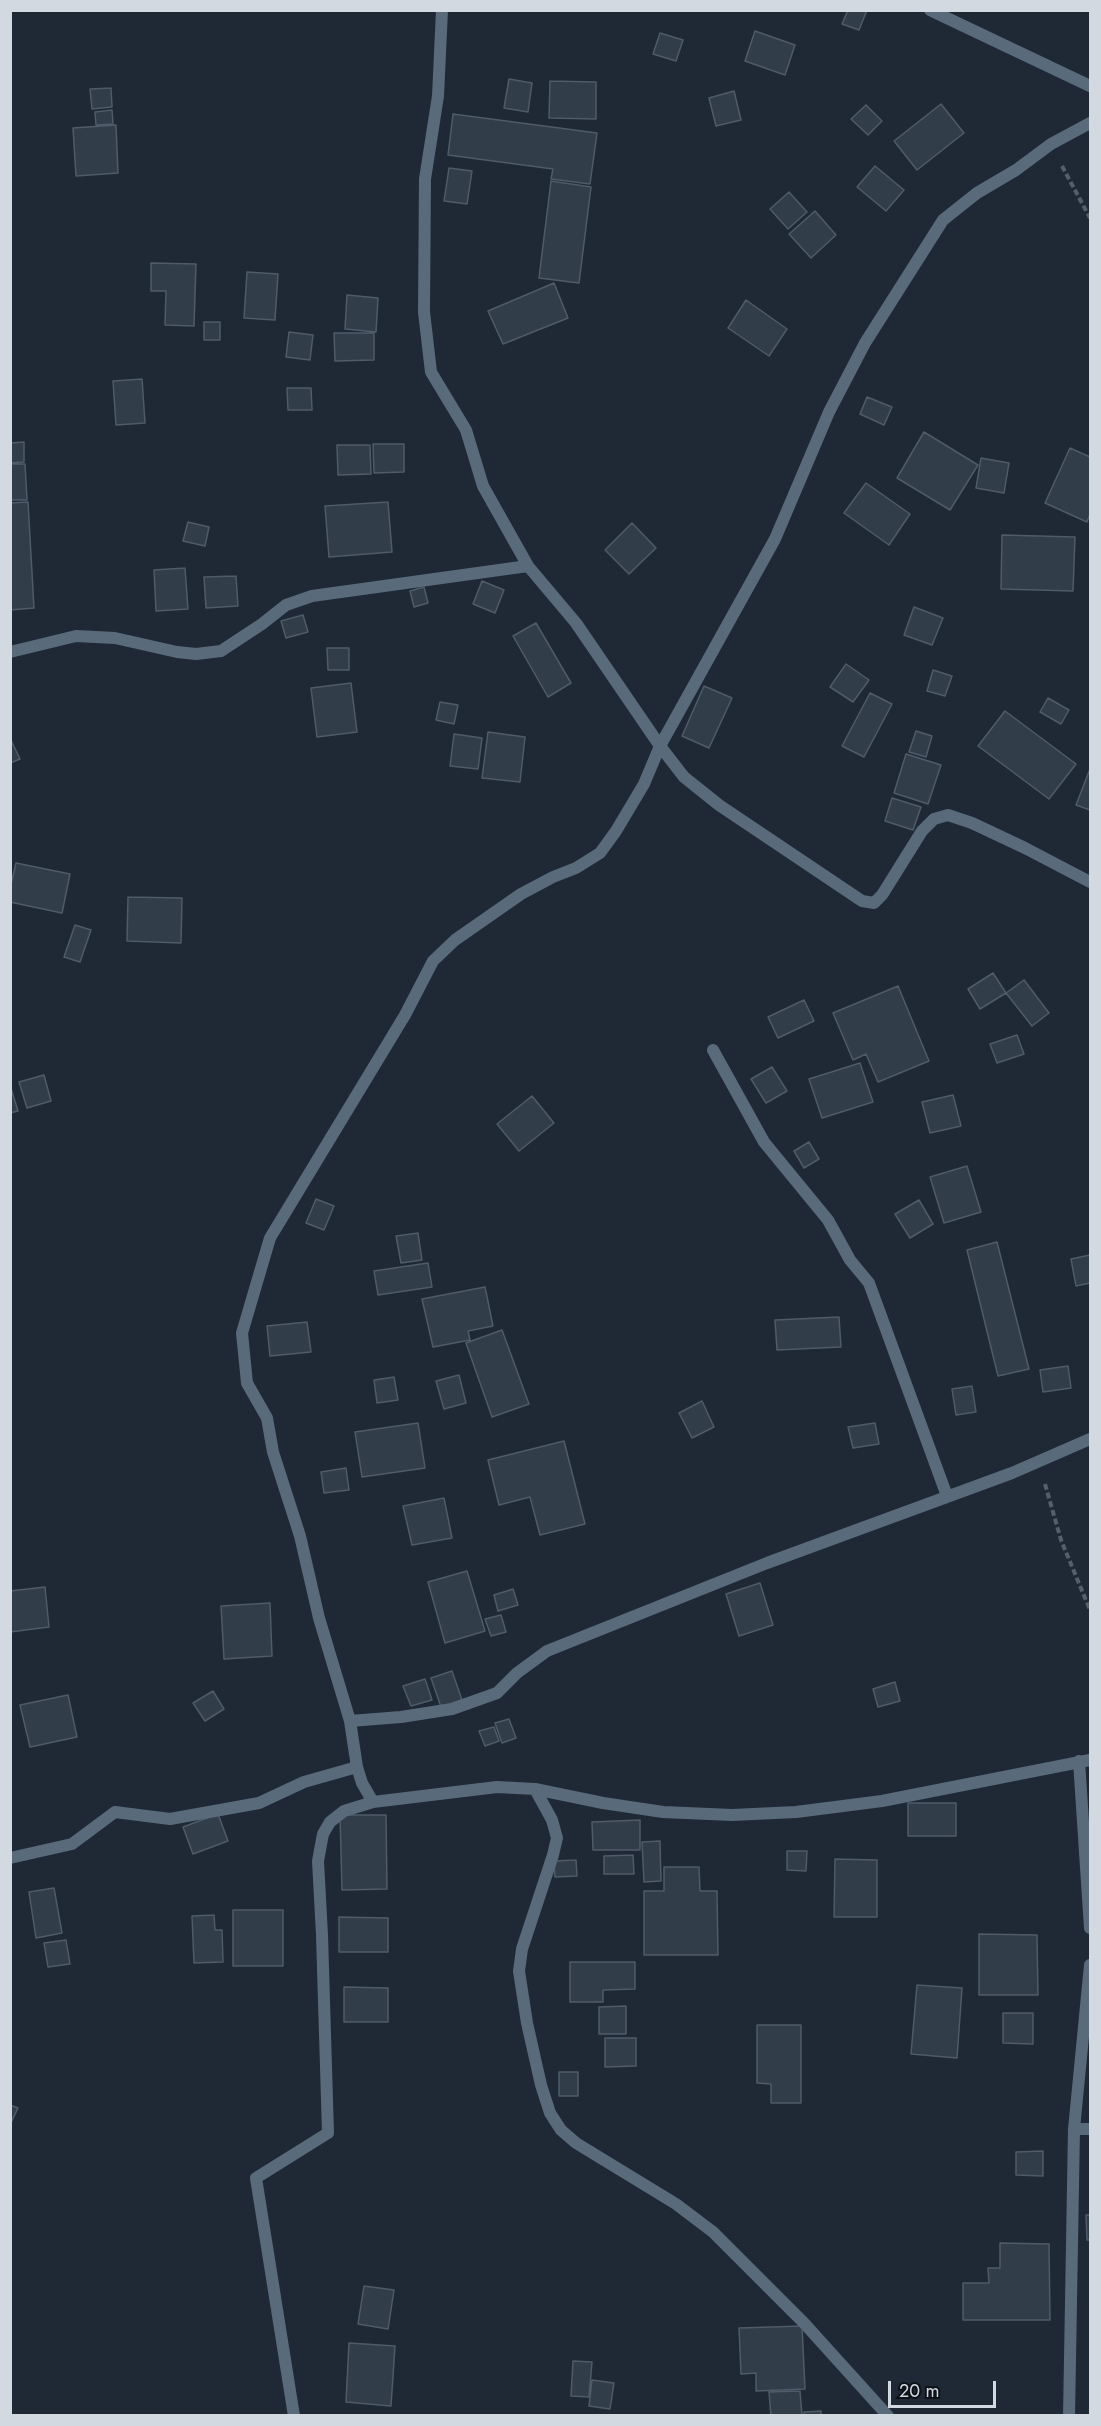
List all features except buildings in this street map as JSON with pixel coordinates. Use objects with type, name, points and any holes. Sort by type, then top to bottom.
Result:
[{"type":"street","points":[[442,10],[438,96],[425,179],[424,312],[431,372],[466,430],[483,486],[528,566],[576,623],[660,746],[684,777],[719,805],[862,900],[874,903],[882,895],[922,831],[934,819],[948,815],[1025,848],[1090,882]]},
{"type":"street","points":[[930,10],[1090,86]]},
{"type":"street","points":[[372,1802],[357,1767],[350,1721],[319,1618],[300,1536],[273,1452],[267,1418],[247,1383],[242,1333],[270,1238],[405,1015],[433,961],[455,939],[520,894],[576,868],[600,853],[616,831],[644,784],[660,746],[775,539],[829,412],[855,363],[943,220],[977,193],[1016,170],[1051,144],[1090,123]]},
{"type":"street","points":[[10,652],[76,636],[116,638],[196,654],[221,651],[286,605],[312,596],[528,566]]},
{"type":"street","points":[[713,1050],[764,1142],[828,1220],[850,1260],[869,1283],[946,1496]]},
{"type":"street","points":[[350,1721],[400,1717],[452,1709],[497,1694],[517,1673],[547,1651],[767,1563],[1012,1473],[1090,1439]]},
{"type":"street","points":[[294,2415],[256,2178],[328,2133],[318,1861],[324,1834],[330,1822],[344,1811],[372,1802],[497,1786],[535,1788],[603,1803],[663,1812],[732,1815],[796,1812],[882,1801],[1085,1761],[1090,1928]]},
{"type":"street","points":[[10,1858],[72,1844],[115,1812],[170,1819],[260,1803],[304,1782],[357,1767]]},
{"type":"street","points":[[535,1788],[552,1820],[556,1838],[553,1855],[522,1949],[519,1971],[527,2023],[550,2113],[561,2130],[584,2148],[676,2204],[713,2232],[804,2323],[888,2415]]},
{"type":"street","points":[[1069,2415],[1074,2129],[1090,1965]]},
{"type":"street","points":[[1074,2129],[1090,2128]]},
{"type":"path","points":[[1051,144],[1090,218]]},
{"type":"path","points":[[1038,1460],[1061,1540],[1090,1610]]}]
